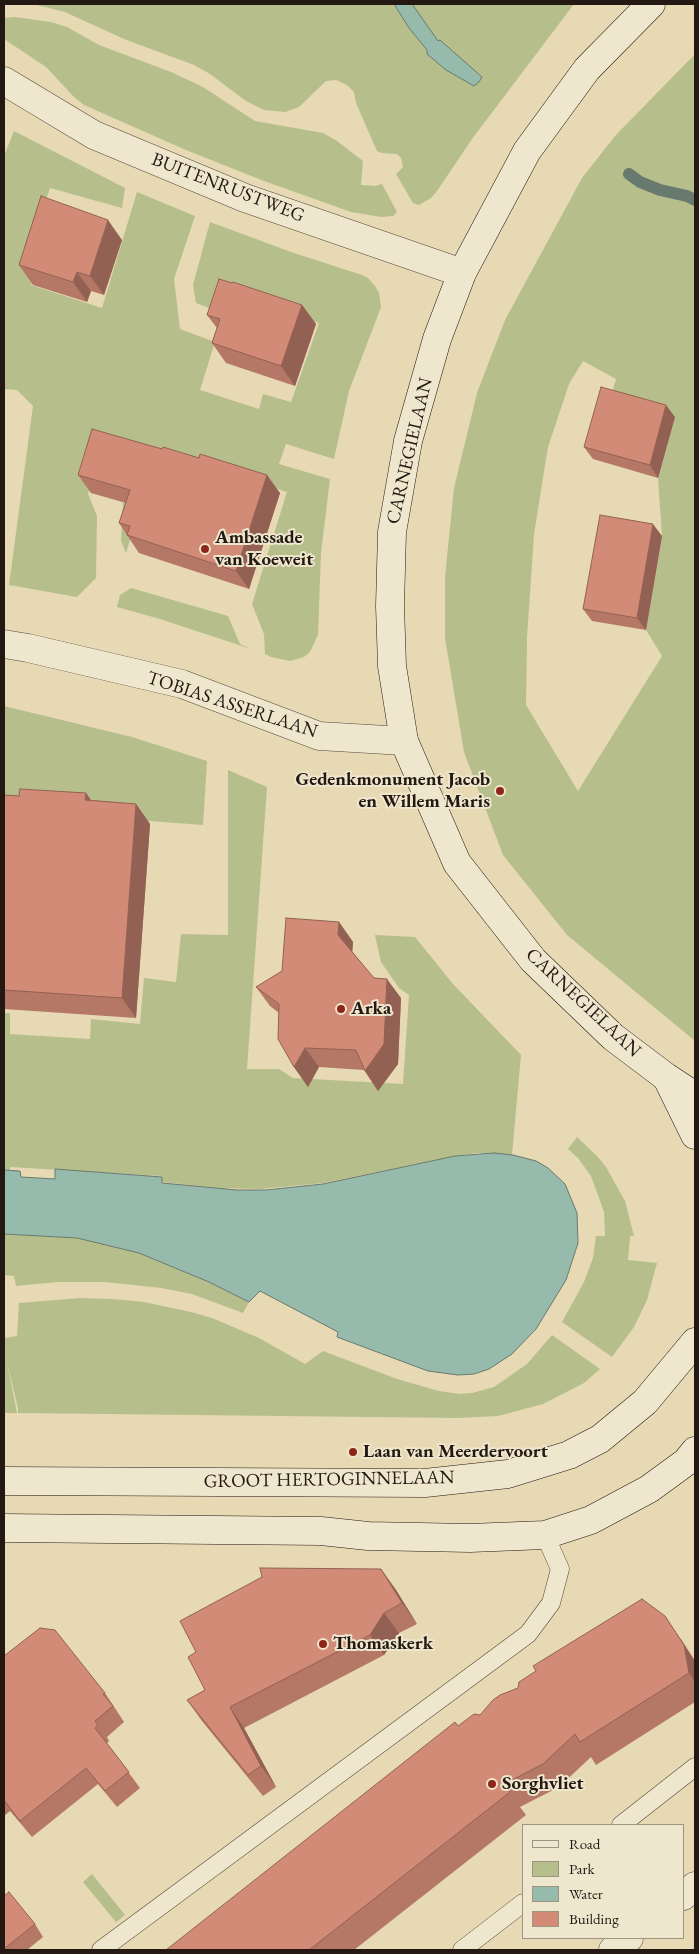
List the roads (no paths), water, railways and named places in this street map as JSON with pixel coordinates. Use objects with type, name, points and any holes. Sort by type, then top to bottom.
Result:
[{"type":"main road","name":"CARNEGIELAAN","points":[[651,4],[587,69],[527,151],[462,273],[437,339],[408,441],[392,532],[390,606],[392,666],[404,741],[458,863],[532,960],[613,1037],[666,1077],[695,1096]]},
{"type":"main road","name":"BUITENRUSTWEG","points":[[4,81],[94,135],[236,195],[462,273]]},
{"type":"main road","name":"TOBIAS ASSERLAAN","points":[[4,644],[182,684],[319,736],[404,741]]},
{"type":"main road","name":"CARNEGIELAAN","points":[[666,1077],[695,1135]]},
{"type":"main road","name":"GROOT HERTOGINNELAAN","points":[[4,1481],[425,1483],[508,1474],[569,1455],[600,1439],[645,1402],[695,1342]]},
{"type":"main road","points":[[4,1528],[321,1531],[368,1536],[470,1538],[545,1535],[591,1520],[649,1489],[686,1462],[695,1451]]},
{"type":"main road","points":[[684,1895],[695,1886]]},
{"type":"main road","points":[[613,1950],[628,1939]]},
{"type":"lane","points":[[101,1950],[528,1634],[551,1603],[560,1569],[545,1535]]},
{"type":"lane","points":[[622,1824],[695,1767]]},
{"type":"lane","points":[[462,1950],[522,1904]]},
{"type":"water","points":[[394,4],[412,4],[438,41],[440,40],[482,77],[479,82],[474,86],[446,70],[427,54],[427,50],[409,28]]},
{"type":"water","points":[[494,1153],[513,1155],[536,1161],[548,1168],[565,1184],[577,1213],[578,1243],[566,1280],[536,1329],[512,1354],[489,1369],[474,1374],[458,1375],[428,1371],[337,1337],[338,1332],[260,1291],[249,1302],[209,1282],[139,1253],[77,1238],[4,1234],[4,1170],[20,1171],[21,1177],[55,1179],[55,1169],[162,1177],[162,1183],[237,1190],[266,1190],[323,1184],[455,1156]]},
{"type":"waterway","points":[[629,174],[640,182],[660,190],[687,196],[695,200]]},
{"type":"place","name":"Ambassade van Koeweit","points":[[205,549]]},
{"type":"place","name":"Gedenkmonument Jacob en Willem Maris","points":[[500,791]]},
{"type":"place","name":"Arka","points":[[341,1009]]},
{"type":"place","name":"Laan van Meerdervoort","points":[[353,1452]]},
{"type":"place","name":"Thomaskerk","points":[[323,1644]]},
{"type":"place","name":"Sorghvliet","points":[[492,1784]]}]
